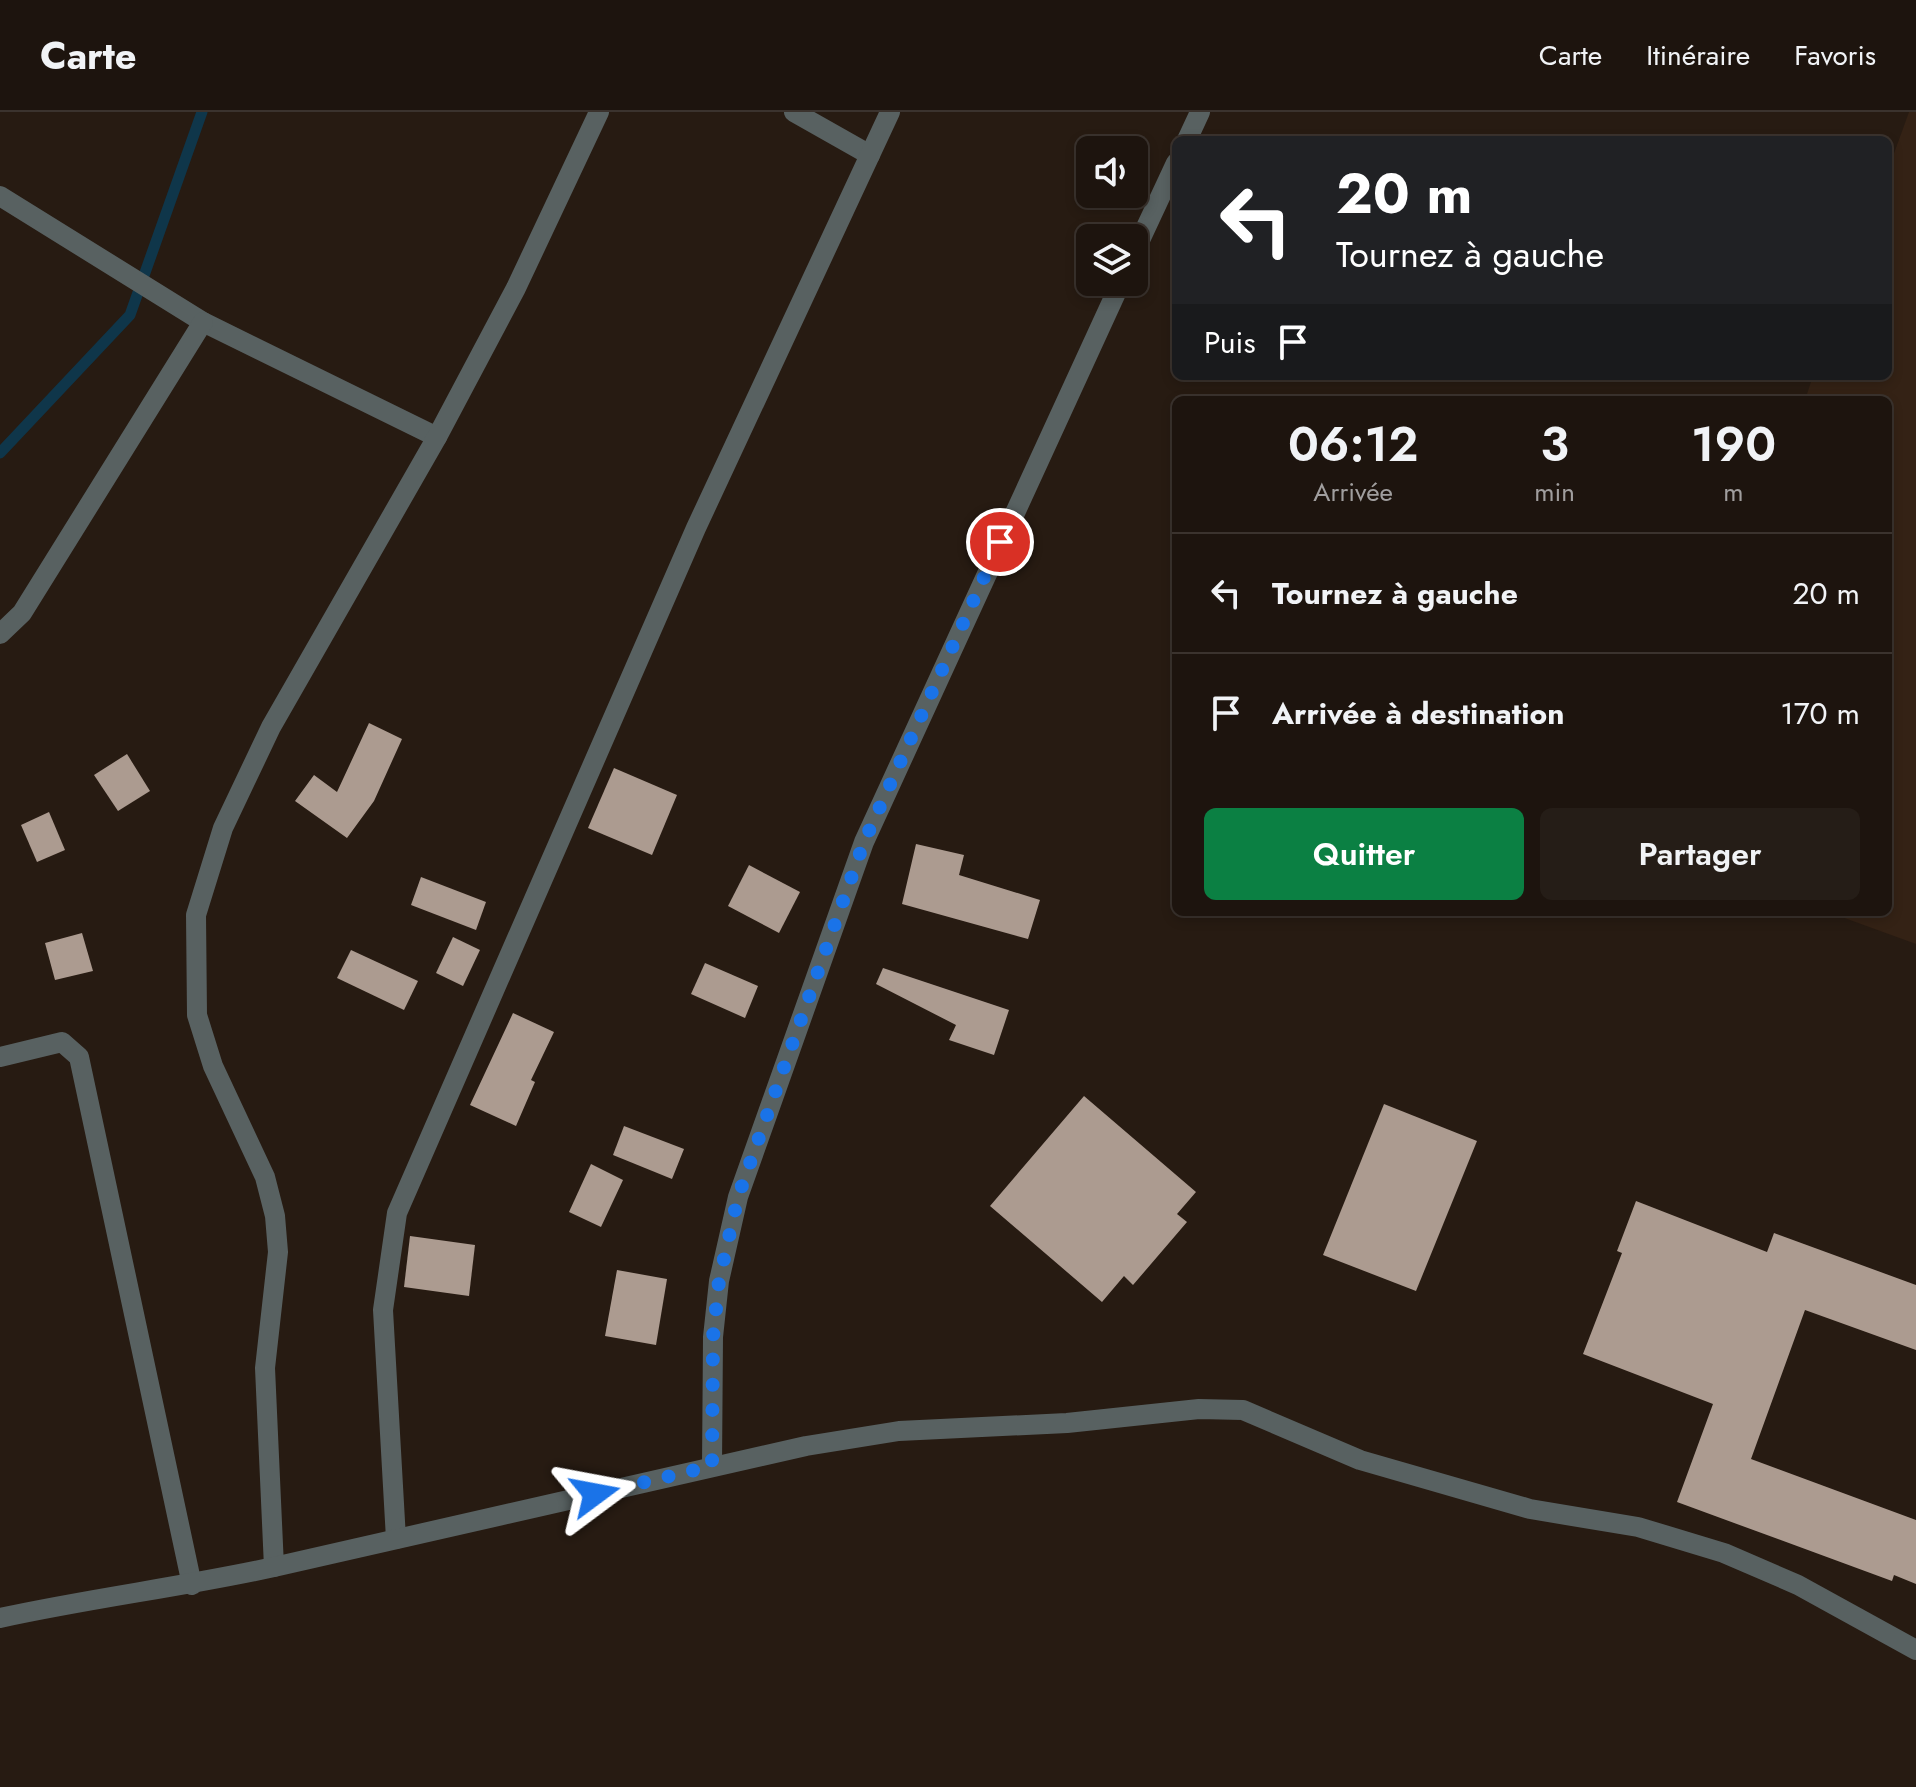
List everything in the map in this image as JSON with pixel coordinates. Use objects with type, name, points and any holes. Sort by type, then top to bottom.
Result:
[{"type":"street","points":[[274,1567],[265,1368],[278,1252],[275,1216],[265,1177],[213,1066],[197,1015],[196,915],[223,828],[271,727],[437,437],[516,288],[599,112]]},
{"type":"street","points":[[794,112],[870,155]]},
{"type":"street","points":[[396,1539],[383,1310],[397,1213],[690,542],[890,112]]},
{"type":"street","points":[[1189,136],[1200,112]]},
{"type":"street","points":[[1148,224],[1172,172]]},
{"type":"street","points":[[0,196],[203,322],[437,437]]},
{"type":"street","points":[[712,1466],[713,1337],[719,1281],[738,1197],[864,842],[1115,296]]},
{"type":"street","points":[[0,634],[22,613],[203,322]]},
{"type":"street","points":[[0,1057],[62,1042],[79,1057],[192,1585]]},
{"type":"street","points":[[0,1618],[100,1596],[192,1585],[806,1446],[899,1431],[1067,1423],[1199,1409],[1243,1410],[1360,1460],[1530,1509],[1638,1527],[1724,1553],[1798,1585],[1916,1650]]},
{"type":"shaded area","points":[[1909,112],[1916,112],[1916,944],[1839,916],[1892,916],[1892,396],[1806,396],[1812,380],[1892,380],[1892,159]]},
{"type":"building","points":[[369,723],[402,739],[374,801],[347,838],[295,801],[314,775],[337,792]]},
{"type":"building","points":[[127,754],[150,791],[118,811],[94,775]]},
{"type":"building","points":[[614,768],[677,795],[652,855],[588,828]]},
{"type":"building","points":[[49,812],[65,850],[37,862],[21,825]]},
{"type":"building","points":[[916,844],[964,855],[959,875],[1040,900],[1028,939],[902,904]]},
{"type":"building","points":[[749,865],[800,892],[779,933],[728,906]]},
{"type":"building","points":[[421,877],[486,902],[476,930],[411,905]]},
{"type":"building","points":[[82,933],[93,971],[55,980],[45,943]]},
{"type":"building","points":[[453,937],[480,950],[463,986],[436,973]]},
{"type":"building","points":[[351,950],[418,981],[404,1010],[337,978]]},
{"type":"building","points":[[705,963],[758,986],[745,1018],[691,994]]},
{"type":"building","points":[[883,968],[1009,1010],[994,1055],[949,1040],[956,1025],[876,984]]},
{"type":"building","points":[[513,1013],[554,1032],[531,1080],[535,1082],[516,1126],[470,1105]]},
{"type":"building","points":[[1084,1096],[1196,1192],[1177,1214],[1187,1222],[1133,1285],[1124,1276],[1102,1302],[990,1206]]},
{"type":"building","points":[[1384,1104],[1477,1141],[1416,1291],[1323,1255]]},
{"type":"building","points":[[624,1126],[684,1149],[672,1179],[613,1155]]},
{"type":"building","points":[[591,1164],[623,1180],[601,1227],[569,1212]]},
{"type":"building","points":[[1636,1201],[1767,1252],[1774,1233],[1916,1285],[1916,1350],[1805,1310],[1751,1459],[1916,1520],[1916,1584],[1894,1575],[1892,1581],[1677,1502],[1713,1404],[1583,1354],[1622,1253],[1617,1251]]},
{"type":"building","points":[[410,1236],[475,1245],[469,1296],[404,1287]]},
{"type":"building","points":[[617,1270],[667,1279],[656,1345],[605,1336]]},
{"type":"waterway","points":[[0,453],[130,315],[202,112]]},
{"type":"route","points":[[595,1494],[712,1466],[713,1337],[719,1281],[738,1197],[864,842],[1000,542]]}]
